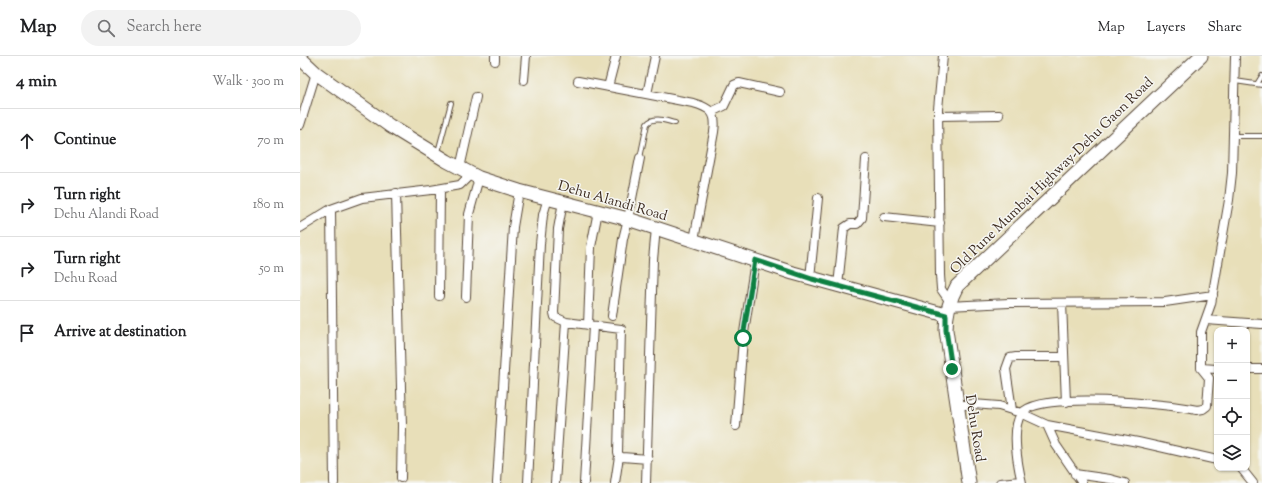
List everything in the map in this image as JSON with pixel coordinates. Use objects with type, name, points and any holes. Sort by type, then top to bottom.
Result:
[{"type":"main road","name":"Old Pune Mumbai Highway-Dehu Gaon Road","points":[[946,330],[948,308],[957,286],[1201,56]]},
{"type":"main road","name":"Dehu Alandi Road","points":[[301,61],[390,126],[470,173],[519,191],[628,219],[838,286],[948,308]]},
{"type":"main road","name":"Dehu Road","points":[[946,330],[956,406],[969,483]]},
{"type":"street","points":[[524,80],[526,56]]},
{"type":"street","points":[[608,87],[616,56]]},
{"type":"street","points":[[646,94],[654,56]]},
{"type":"street","points":[[943,56],[939,89],[938,116],[940,283],[948,308],[1009,303],[1165,302],[1213,294]]},
{"type":"street","points":[[1000,483],[1022,482],[1016,441],[1017,422],[1021,413],[1033,406],[1103,400],[1142,402],[1197,410],[1203,409],[1207,406],[1209,378],[1201,368],[1201,332],[1213,294],[1229,200],[1233,136],[1235,56]]},
{"type":"street","points":[[300,125],[316,73]]},
{"type":"street","points":[[578,81],[693,103],[706,108],[711,112],[714,118],[714,132],[694,240]]},
{"type":"street","points":[[711,112],[724,106],[734,84],[739,83],[780,92]]},
{"type":"street","points":[[466,297],[470,173],[476,97]]},
{"type":"street","points":[[938,116],[999,115]]},
{"type":"street","points":[[612,316],[623,238],[640,158]]},
{"type":"street","points":[[838,286],[844,228],[850,224],[857,224],[862,218],[866,159]]},
{"type":"street","points":[[300,228],[331,209],[362,198],[440,189],[460,184],[470,173]]},
{"type":"street","points":[[439,296],[440,189]]},
{"type":"street","points":[[497,483],[513,227],[519,191]]},
{"type":"street","points":[[396,193],[402,406],[401,478]]},
{"type":"street","points":[[528,483],[540,244],[543,215],[548,198]]},
{"type":"street","points":[[810,278],[818,198]]},
{"type":"street","points":[[563,202],[558,229],[554,307],[555,317],[566,322],[621,329],[619,456],[615,483]]},
{"type":"street","points":[[331,209],[334,483]]},
{"type":"street","points":[[584,483],[590,326],[591,247],[598,211]]},
{"type":"street","points":[[884,217],[940,223]]},
{"type":"street","points":[[646,483],[648,459],[653,260],[656,228]]},
{"type":"street","points":[[736,426],[743,338],[755,260]]},
{"type":"street","points":[[1062,303],[1066,402]]},
{"type":"street","points":[[1206,320],[1262,324]]},
{"type":"street","points":[[554,483],[566,322]]},
{"type":"street","points":[[1012,410],[1006,369],[1010,358],[1064,357]]},
{"type":"street","points":[[1201,368],[1214,369]]},
{"type":"street","points":[[1250,369],[1262,369]]},
{"type":"street","points":[[956,406],[985,404],[1021,413],[1046,425],[1138,442],[1214,459]]},
{"type":"street","points":[[1046,425],[1056,445],[1082,483]]},
{"type":"street","points":[[619,456],[648,459]]},
{"type":"street","points":[[1243,471],[1253,483]]},
{"type":"street","points":[[1075,474],[1126,483]]},
{"type":"lane","points":[[1257,84],[1262,76]]},
{"type":"lane","points":[[1234,81],[1262,85]]},
{"type":"lane","points":[[437,155],[451,103]]},
{"type":"lane","points":[[640,158],[647,124],[650,120],[654,119],[675,123]]},
{"type":"lane","points":[[1233,136],[1262,136]]},
{"type":"route","points":[[743,338],[755,260],[812,279],[946,315],[946,330],[952,369]]}]
